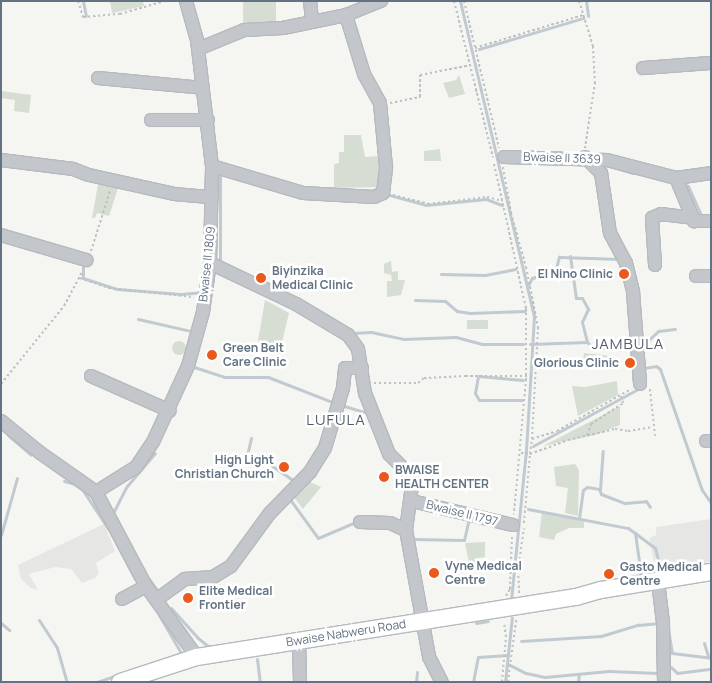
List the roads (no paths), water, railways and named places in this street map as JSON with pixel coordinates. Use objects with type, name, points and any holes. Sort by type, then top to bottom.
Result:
[{"type":"main road","name":"Bwaise Nabweru Road","points":[[125,681],[197,657],[514,605],[576,597],[601,590],[711,572]]},
{"type":"main road","name":"Bwaise Nabweru Road","points":[[576,597],[602,598],[711,582]]},
{"type":"street","name":"Bwaise II 1809","points":[[96,492],[136,467],[170,411],[188,366],[204,298],[210,263],[212,166],[198,49],[186,1]]},
{"type":"street","points":[[310,1],[312,21]]},
{"type":"street","points":[[198,49],[244,30],[283,28],[346,15],[381,1]]},
{"type":"street","points":[[212,166],[303,193],[374,197],[383,192],[386,167],[380,103],[364,74],[346,15]]},
{"type":"street","points":[[643,68],[711,64]]},
{"type":"street","points":[[98,78],[203,88]]},
{"type":"street","points":[[150,120],[208,120]]},
{"type":"street","name":"Bwaise II 3639","points":[[504,157],[585,157],[607,160],[676,178],[711,173]]},
{"type":"street","points":[[585,157],[602,173],[610,233],[626,262],[633,292],[640,384]]},
{"type":"street","points":[[1,160],[73,169],[174,194],[212,197]]},
{"type":"street","points":[[676,178],[692,218]]},
{"type":"street","points":[[655,265],[652,218],[661,214],[692,218],[699,223],[711,221]]},
{"type":"street","points":[[1,235],[86,260]]},
{"type":"street","points":[[210,263],[274,292],[348,335],[358,349],[364,384],[388,454],[414,478],[412,501],[406,530],[429,657],[442,682]]},
{"type":"street","points":[[696,276],[711,276]]},
{"type":"street","points":[[156,600],[185,579],[212,577],[230,566],[270,513],[310,472],[325,448],[343,388],[345,368],[362,368]]},
{"type":"street","points":[[92,376],[170,411]]},
{"type":"street","points":[[1,421],[39,452],[96,492],[146,586],[197,657]]},
{"type":"street","name":"Bwaise II 1797","points":[[412,501],[513,525]]},
{"type":"street","points":[[360,522],[390,523],[406,530]]},
{"type":"street","points":[[122,599],[146,586]]},
{"type":"street","points":[[659,590],[663,624],[664,682]]},
{"type":"street","points":[[299,640],[300,682]]},
{"type":"waterway","points":[[83,1],[86,16]]},
{"type":"waterway","points":[[460,1],[534,316],[526,450],[511,600]]},
{"type":"waterway","points":[[586,1],[588,16]]},
{"type":"waterway","points":[[479,49],[583,18]]},
{"type":"waterway","points":[[606,165],[633,173]]},
{"type":"waterway","points":[[220,171],[220,265]]},
{"type":"waterway","points":[[683,184],[688,186],[702,218]]},
{"type":"waterway","points":[[386,194],[426,205],[486,199],[502,205]]},
{"type":"waterway","points":[[570,256],[576,298],[582,298],[588,309],[582,322],[587,342]]},
{"type":"waterway","points":[[527,287],[532,278],[555,271],[559,257],[620,259]]},
{"type":"waterway","points":[[83,262],[83,278],[117,289],[181,294],[204,292]]},
{"type":"waterway","points":[[441,274],[485,275],[515,269]]},
{"type":"waterway","points":[[261,281],[270,284]]},
{"type":"waterway","points":[[415,300],[445,301],[457,311],[470,313],[525,311]]},
{"type":"waterway","points":[[138,319],[195,332]]},
{"type":"waterway","points":[[641,347],[658,331],[675,329]]},
{"type":"waterway","points":[[353,333],[371,332],[403,339],[456,337],[482,344],[523,344]]},
{"type":"waterway","points":[[530,344],[587,342],[591,346],[623,350]]},
{"type":"waterway","points":[[191,366],[224,377],[268,377],[335,403]]},
{"type":"waterway","points":[[644,368],[656,366],[660,369],[702,490],[711,503]]},
{"type":"waterway","points":[[522,400],[479,400],[475,393],[478,376],[523,380]]},
{"type":"waterway","points":[[533,446],[640,388]]},
{"type":"waterway","points":[[341,405],[368,413]]},
{"type":"waterway","points":[[8,435],[31,455]]},
{"type":"waterway","points":[[251,438],[247,455],[253,460],[262,459],[297,483]]},
{"type":"waterway","points":[[600,490],[603,451]]},
{"type":"waterway","points":[[113,513],[127,486],[155,453]]},
{"type":"waterway","points":[[1,535],[17,478]]},
{"type":"waterway","points":[[64,481],[75,484]]},
{"type":"waterway","points":[[579,518],[583,490],[587,487],[599,489],[601,494],[625,503],[646,501],[650,507]]},
{"type":"waterway","points":[[82,489],[109,530]]},
{"type":"waterway","points":[[289,498],[318,538],[358,521]]},
{"type":"waterway","points":[[528,509],[628,528],[635,533],[641,575]]},
{"type":"waterway","points":[[412,539],[464,540],[469,519]]},
{"type":"waterway","points":[[111,533],[135,579]]},
{"type":"waterway","points":[[635,533],[655,548],[661,570]]},
{"type":"waterway","points":[[149,579],[160,594]]},
{"type":"waterway","points":[[171,608],[198,638],[208,646],[220,646]]},
{"type":"waterway","points":[[159,615],[181,653],[168,658]]},
{"type":"waterway","points":[[505,682],[512,617]]},
{"type":"waterway","points":[[39,620],[57,648],[67,682]]},
{"type":"waterway","points":[[476,623],[488,621]]},
{"type":"waterway","points":[[1,623],[9,630]]},
{"type":"waterway","points":[[521,641],[601,636],[638,625],[660,623]]},
{"type":"waterway","points":[[668,630],[672,653],[711,658]]},
{"type":"waterway","points":[[704,643],[708,656]]},
{"type":"waterway","points":[[473,682],[478,657],[508,655]]},
{"type":"waterway","points":[[257,659],[260,682]]},
{"type":"waterway","points":[[508,664],[526,673],[545,677],[609,671],[658,673]]},
{"type":"waterway","points":[[671,667],[677,673],[711,669]]},
{"type":"waterway","points":[[416,682],[417,672]]},
{"type":"waterway","points":[[578,682],[579,674]]},
{"type":"waterway","points":[[97,682],[117,675]]},
{"type":"place","name":"El Nino Clinic","points":[[624,274]]},
{"type":"place","name":"Biyinzika Medical Clinic","points":[[261,278]]},
{"type":"place","name":"Green Belt Care Clinic","points":[[212,355]]},
{"type":"place","name":"Glorious Clinic","points":[[630,363]]},
{"type":"place","name":"High Light Christian Church","points":[[284,467]]},
{"type":"place","name":"BWAISE HEALTH CENTER","points":[[384,477]]},
{"type":"place","name":"Vyne Medical Centre","points":[[434,573]]},
{"type":"place","name":"Gasto Medical Centre","points":[[609,574]]},
{"type":"place","name":"Elite Medical Frontier","points":[[188,598]]},
{"type":"district","name":"JAMBULA","points":[[628,344]]},
{"type":"district","name":"LUFULA","points":[[336,420]]}]
